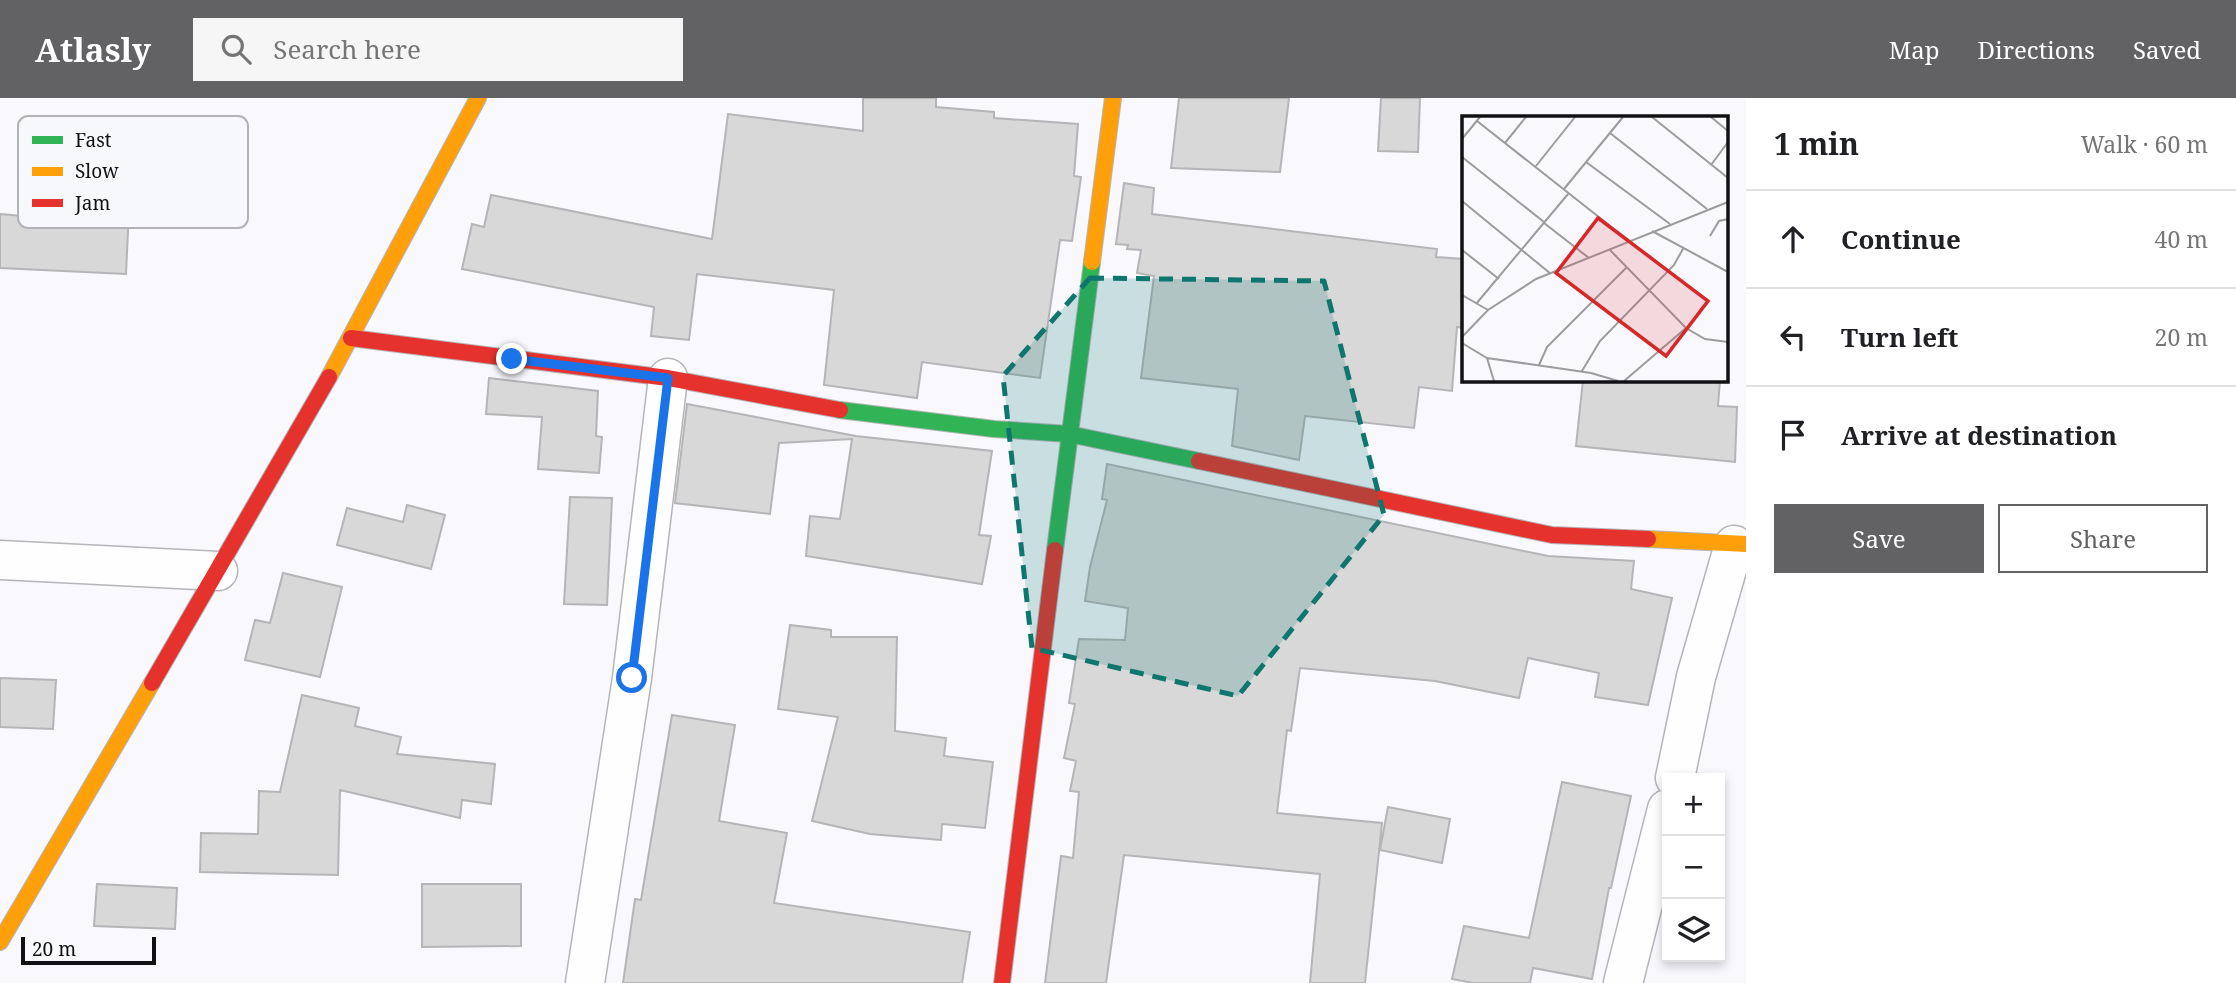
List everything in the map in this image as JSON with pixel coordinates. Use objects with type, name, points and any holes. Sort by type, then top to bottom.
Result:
[{"type":"street","points":[[0,942],[351,338],[478,98]]},
{"type":"street","points":[[1002,983],[1113,98]]},
{"type":"street","points":[[351,338],[668,378],[860,414],[994,429],[1069,434],[1552,535],[1740,544],[1696,677],[1676,773]]},
{"type":"street","points":[[586,983],[632,678],[668,378]]},
{"type":"street","points":[[0,560],[218,571]]},
{"type":"street","points":[[1623,983],[1662,829]]},
{"type":"highlighted area","points":[[1090,278],[1324,281],[1384,515],[1238,696],[1032,648],[1003,376]]},
{"type":"building","points":[[863,98],[936,98],[936,107],[994,112],[994,118],[1078,124],[1074,176],[1081,177],[1072,241],[1060,240],[1040,378],[922,362],[917,398],[824,385],[834,290],[697,274],[689,340],[651,336],[654,307],[462,269],[472,224],[484,227],[491,195],[712,239],[728,114],[863,131]]},
{"type":"building","points":[[1179,98],[1289,98],[1280,172],[1171,168]]},
{"type":"building","points":[[1381,98],[1420,98],[1418,152],[1378,151]]},
{"type":"building","points":[[1124,183],[1154,188],[1152,214],[1437,249],[1436,257],[1462,259],[1462,328],[1457,327],[1452,391],[1419,387],[1414,428],[1305,416],[1299,460],[1232,446],[1238,389],[1141,378],[1154,276],[1137,273],[1141,250],[1127,249],[1128,245],[1116,244]]},
{"type":"building","points":[[0,214],[18,216],[18,228],[128,228],[126,274],[0,268]]},
{"type":"building","points":[[489,378],[598,391],[596,436],[602,437],[599,473],[538,469],[542,417],[486,414]]},
{"type":"building","points":[[1583,382],[1720,382],[1718,406],[1737,407],[1735,462],[1576,446]]},
{"type":"building","points":[[687,404],[856,436],[992,451],[979,535],[991,536],[982,584],[806,556],[810,516],[840,519],[852,439],[779,443],[770,514],[675,503]]},
{"type":"building","points":[[1107,464],[1548,556],[1634,561],[1631,589],[1672,598],[1648,705],[1595,697],[1599,673],[1528,658],[1519,698],[1435,681],[1300,668],[1291,731],[1287,730],[1277,813],[1382,823],[1365,983],[1310,983],[1320,874],[1124,855],[1106,983],[1045,983],[1061,856],[1073,858],[1079,792],[1070,791],[1076,761],[1064,758],[1075,704],[1069,703],[1079,639],[1125,640],[1128,608],[1085,601],[1090,567],[1107,500],[1102,499]]},
{"type":"building","points":[[570,497],[612,498],[607,605],[564,604]]},
{"type":"building","points":[[407,505],[445,515],[431,569],[337,545],[347,508],[403,522]]},
{"type":"building","points":[[283,573],[342,587],[320,677],[245,660],[255,620],[270,623]]},
{"type":"building","points":[[790,625],[831,630],[831,637],[897,637],[895,731],[946,738],[944,756],[993,762],[985,828],[942,824],[941,840],[870,834],[812,821],[838,717],[778,709]]},
{"type":"building","points":[[0,678],[56,680],[53,729],[0,727]]},
{"type":"building","points":[[302,695],[359,708],[355,726],[401,737],[397,754],[495,764],[491,804],[462,800],[460,818],[340,790],[338,875],[200,872],[201,833],[258,834],[259,791],[280,792]]},
{"type":"building","points":[[672,715],[735,725],[719,821],[787,833],[774,903],[970,932],[962,983],[623,983],[635,899],[641,900]]},
{"type":"building","points":[[1562,782],[1631,796],[1609,888],[1592,979],[1533,968],[1530,983],[1473,983],[1452,979],[1464,926],[1529,938]]},
{"type":"building","points":[[1388,807],[1450,819],[1442,863],[1380,850]]},
{"type":"building","points":[[97,884],[177,888],[175,929],[94,926]]},
{"type":"building","points":[[422,884],[521,884],[521,946],[422,947]]},
{"type":"traffic: fast","points":[[1055,550],[1092,262]]},
{"type":"traffic: fast","points":[[840,410],[994,429],[1069,434],[1199,461]]},
{"type":"traffic: slow","points":[[329,377],[478,98]]},
{"type":"traffic: slow","points":[[1092,262],[1113,98]]},
{"type":"traffic: slow","points":[[1648,539],[1746,544]]},
{"type":"traffic: slow","points":[[0,942],[152,683]]},
{"type":"traffic: jam","points":[[351,338],[668,378],[840,410]]},
{"type":"traffic: jam","points":[[152,683],[329,377]]},
{"type":"traffic: jam","points":[[1199,461],[1552,535],[1648,539]]},
{"type":"traffic: jam","points":[[1002,983],[1055,550]]},
{"type":"route","points":[[512,359],[668,378],[632,678]]}]
